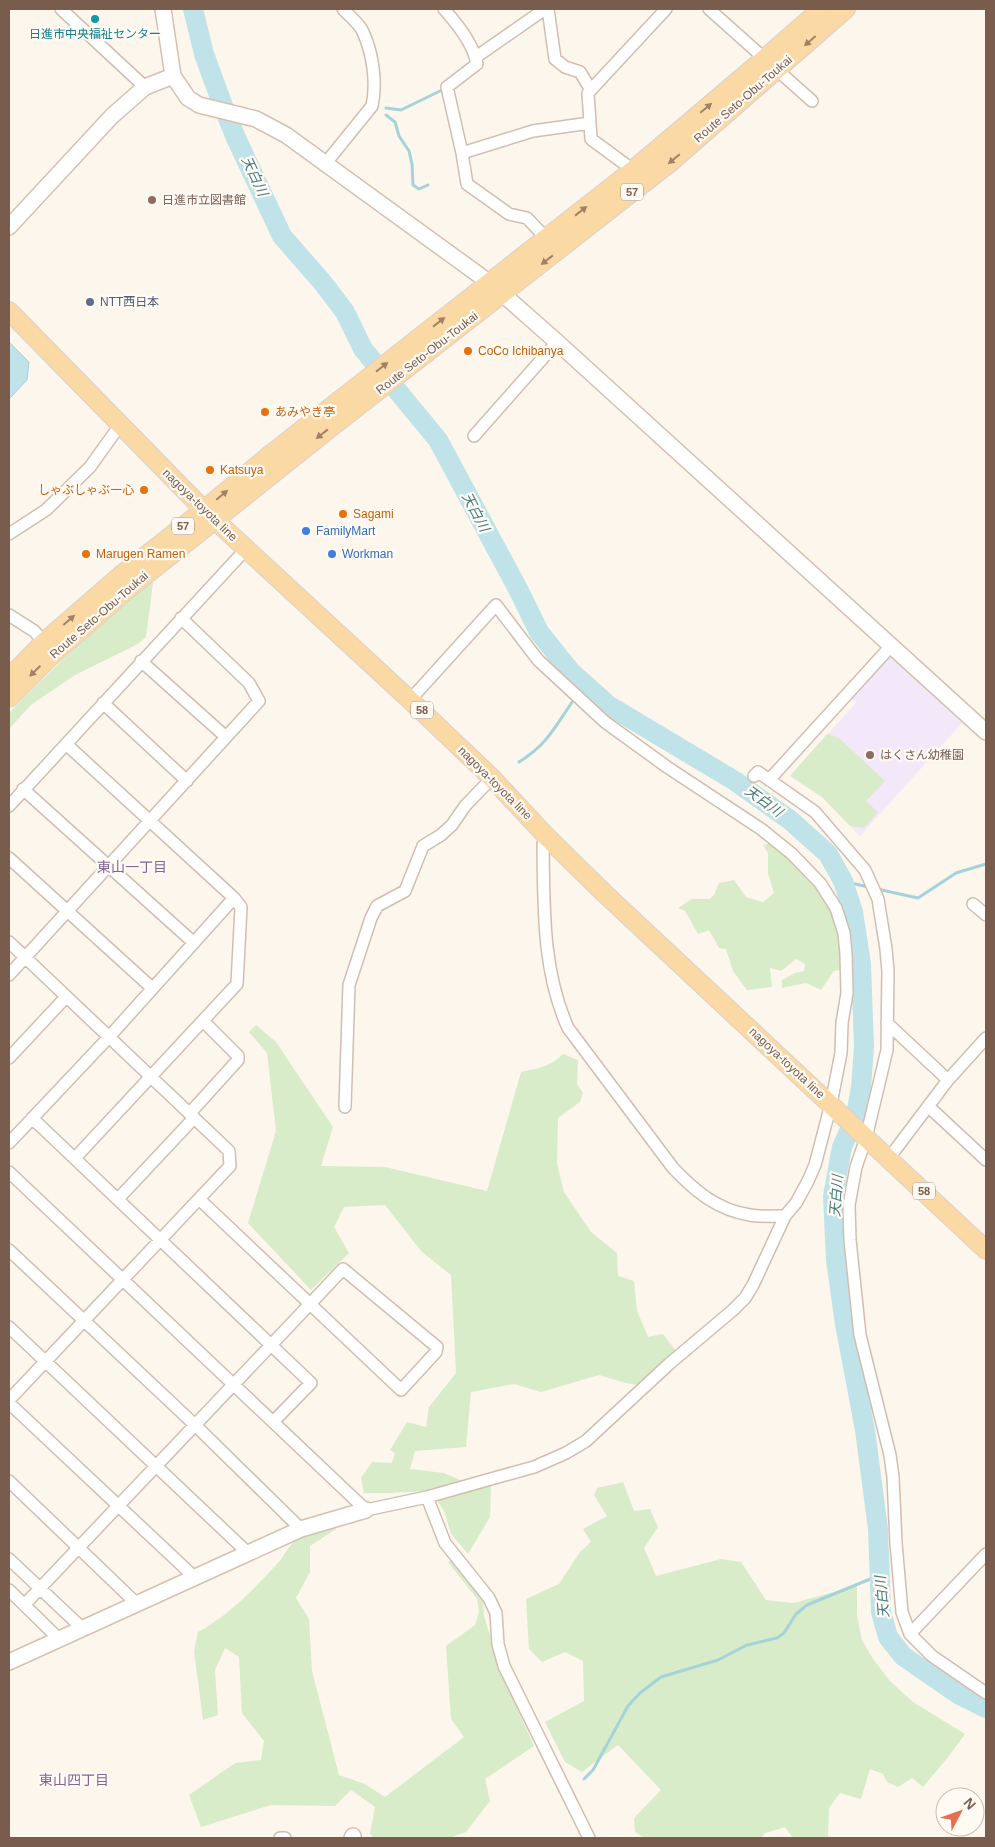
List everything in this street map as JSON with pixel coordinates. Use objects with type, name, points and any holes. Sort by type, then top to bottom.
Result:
[{"type":"main road","name":"Route Seto-Obu-Toukai","points":[[10,676],[44,642],[121,575],[209,514],[496,289],[672,161],[770,65],[821,9]]},
{"type":"main road","name":"Route Seto-Obu-Toukai","points":[[496,289],[546,238],[770,65],[846,9]]},
{"type":"main road","name":"nagoya-toyota line","points":[[9,311],[120,426],[209,514],[492,778],[548,838],[604,893],[986,1250]]},
{"type":"main road","name":"Route Seto-Obu-Toukai","points":[[9,698],[50,656],[127,590],[209,514]]},
{"type":"street","points":[[61,9],[145,87]]},
{"type":"street","points":[[163,9],[173,76],[188,98],[199,105],[256,119],[286,135],[496,289],[557,342],[986,732]]},
{"type":"street","points":[[326,164],[372,106],[374,94],[373,64],[363,31],[343,9]]},
{"type":"street","points":[[444,9],[454,20],[476,57],[477,64],[447,87],[467,184],[509,214],[527,218],[546,238]]},
{"type":"street","points":[[476,57],[547,9],[556,59],[564,67],[580,72],[591,90]]},
{"type":"street","points":[[633,170],[591,139],[588,93],[666,9]]},
{"type":"street","points":[[709,9],[812,101]]},
{"type":"street","points":[[9,227],[112,116],[145,87],[173,76]]},
{"type":"street","points":[[462,153],[533,131],[590,123]]},
{"type":"street","points":[[474,436],[557,342]]},
{"type":"street","points":[[9,534],[46,510],[90,467],[120,426]]},
{"type":"street","points":[[9,806],[246,549]]},
{"type":"street","points":[[9,1662],[301,1529],[366,1510],[427,1497],[534,1467],[566,1453],[586,1441],[669,1364],[733,1310],[744,1298],[754,1285],[785,1216],[796,1203],[815,1165],[833,1107],[842,1053],[842,1023],[847,993],[844,933],[836,908],[808,868],[761,829],[645,752],[605,722],[538,660],[496,605],[410,700]]},
{"type":"street","points":[[9,615],[34,631],[44,642]]},
{"type":"street","points":[[9,975],[259,701],[249,683],[181,618]]},
{"type":"street","points":[[768,780],[891,646]]},
{"type":"street","points":[[141,661],[226,737]]},
{"type":"street","points":[[103,703],[187,781]]},
{"type":"street","points":[[66,744],[234,898],[241,907],[237,984],[75,1158]]},
{"type":"street","points":[[754,776],[758,772],[815,812],[865,870],[878,899],[886,949],[887,1050],[884,1069],[856,1167],[849,1205],[850,1240],[860,1335],[894,1477],[902,1612],[910,1634],[932,1656],[986,1693]]},
{"type":"street","points":[[345,1107],[350,985],[370,918],[380,903],[405,891],[423,846],[452,825],[465,806],[492,778]]},
{"type":"street","points":[[23,789],[194,943]]},
{"type":"street","points":[[548,838],[543,844],[546,942],[558,1005],[568,1028],[673,1168],[693,1189],[731,1211],[751,1216],[785,1216]]},
{"type":"street","points":[[9,858],[152,988]]},
{"type":"street","points":[[9,1143],[109,1037],[234,898]]},
{"type":"street","points":[[973,904],[986,915]]},
{"type":"street","points":[[9,942],[230,1152],[230,1166],[45,1361],[9,1402],[190,1573],[192,1578]]},
{"type":"street","points":[[9,1058],[66,997]]},
{"type":"street","points":[[118,1199],[192,1116],[238,1060],[238,1056],[203,1021]]},
{"type":"street","points":[[887,1023],[948,1080]]},
{"type":"street","points":[[889,1158],[948,1080],[986,1038]]},
{"type":"street","points":[[929,1107],[986,1160]]},
{"type":"street","points":[[32,1118],[311,1384],[273,1422]]},
{"type":"street","points":[[9,1172],[366,1510]]},
{"type":"street","points":[[24,1604],[271,1344],[310,1304],[344,1269],[437,1347],[436,1352],[400,1390],[310,1304],[198,1200]]},
{"type":"street","points":[[9,1250],[195,1425],[301,1529]]},
{"type":"street","points":[[9,1327],[248,1553]]},
{"type":"street","points":[[9,1481],[136,1603]]},
{"type":"street","points":[[427,1497],[446,1543],[489,1598],[496,1613],[498,1644],[504,1666],[586,1837]]},
{"type":"street","points":[[910,1634],[986,1554]]},
{"type":"street","points":[[9,1559],[82,1628]]},
{"type":"street","points":[[9,1590],[59,1640]]},
{"type":"street","points":[[280,1838],[285,1838]]},
{"type":"shaded area","name":"はくさん幼稚園","points":[[889,655],[962,723],[860,836],[822,797],[790,776],[856,703],[851,698]]},
{"type":"green space","points":[[149,583],[153,583],[146,637],[138,644],[75,675],[31,705],[9,729],[9,713],[77,646]]},
{"type":"green space","points":[[827,734],[839,738],[885,781],[866,801],[878,812],[864,828],[850,826],[822,797],[790,776]]},
{"type":"green space","points":[[769,844],[819,886],[841,925],[845,969],[834,971],[821,990],[806,983],[782,988],[782,980],[795,973],[804,971],[805,964],[796,959],[781,971],[770,968],[772,987],[747,990],[733,971],[726,949],[719,948],[709,930],[698,934],[685,911],[678,908],[692,899],[710,899],[714,895],[719,883],[734,880],[746,897],[763,902],[774,893],[768,873],[768,853],[763,845]]},
{"type":"green space","points":[[256,1025],[276,1042],[333,1127],[321,1166],[385,1167],[487,1191],[521,1072],[549,1064],[563,1054],[578,1060],[577,1084],[583,1093],[580,1102],[558,1118],[557,1164],[564,1192],[591,1232],[617,1253],[618,1276],[634,1281],[637,1311],[648,1337],[663,1334],[677,1352],[637,1385],[599,1375],[541,1392],[514,1384],[471,1392],[466,1447],[415,1451],[410,1469],[444,1473],[460,1480],[463,1493],[491,1485],[490,1517],[468,1554],[451,1534],[444,1511],[431,1491],[364,1493],[361,1478],[372,1462],[392,1463],[395,1453],[390,1450],[407,1422],[426,1427],[429,1407],[456,1373],[451,1275],[422,1252],[385,1205],[344,1207],[334,1227],[349,1253],[311,1290],[248,1223],[276,1131],[267,1053],[249,1032]]},
{"type":"green space","points":[[623,1482],[634,1511],[650,1509],[658,1527],[644,1548],[656,1576],[721,1559],[741,1562],[766,1600],[793,1603],[857,1586],[857,1616],[862,1640],[873,1659],[890,1681],[913,1702],[965,1734],[923,1787],[912,1778],[898,1787],[887,1782],[883,1774],[870,1769],[861,1799],[840,1793],[829,1808],[828,1838],[793,1838],[785,1827],[765,1833],[761,1838],[645,1838],[635,1832],[634,1818],[661,1790],[618,1745],[582,1772],[565,1762],[545,1722],[584,1701],[583,1661],[565,1652],[542,1662],[529,1649],[526,1599],[559,1584],[580,1552],[591,1542],[583,1529],[607,1516],[594,1495],[597,1488]]},
{"type":"green space","points":[[339,1523],[336,1529],[310,1546],[310,1572],[296,1598],[309,1619],[312,1671],[339,1775],[365,1784],[385,1797],[464,1737],[451,1719],[446,1646],[475,1625],[479,1612],[477,1599],[448,1562],[452,1560],[483,1598],[484,1616],[502,1675],[534,1746],[485,1779],[490,1801],[466,1832],[449,1838],[374,1838],[370,1834],[375,1807],[351,1790],[335,1806],[271,1805],[201,1827],[189,1795],[235,1763],[261,1760],[264,1741],[242,1713],[239,1657],[225,1648],[215,1670],[218,1715],[203,1720],[194,1651],[198,1632],[220,1618],[240,1601],[277,1564],[298,1539],[309,1533]]},
{"type":"water","points":[[9,342],[29,362],[27,380],[9,399]]},
{"type":"waterway","name":"天白川","points":[[193,9],[204,54],[223,106],[282,236],[323,283],[345,312],[363,349],[438,440],[539,632],[571,672],[608,705],[735,781],[790,820],[828,854],[843,881],[853,912],[861,964],[864,1047],[861,1087],[856,1116],[842,1147],[833,1196],[836,1260],[845,1324],[865,1430],[878,1529],[881,1612],[888,1637],[903,1656],[958,1694],[986,1708]]},
{"type":"waterway","points":[[386,108],[401,110],[440,91]]},
{"type":"waterway","points":[[386,115],[395,122],[399,136],[409,151],[413,185],[419,189],[428,185]]},
{"type":"waterway","points":[[579,693],[585,685]]},
{"type":"waterway","points":[[519,762],[538,748],[557,725],[575,698]]},
{"type":"waterway","points":[[877,889],[918,898],[956,873],[986,864]]},
{"type":"waterway","points":[[843,881],[868,887]]},
{"type":"waterway","points":[[584,1779],[593,1770],[628,1706],[640,1693],[661,1677],[718,1660],[747,1645],[777,1638],[784,1633],[796,1614],[807,1605],[880,1575]]},
{"type":"place","name":"日進市中央福祉センター","points":[[95,19]]},
{"type":"place","name":"日進市立図書館","points":[[152,200]]},
{"type":"place","name":"NTT西日本","points":[[90,302]]},
{"type":"place","name":"CoCo Ichibanya","points":[[468,351]]},
{"type":"place","name":"あみやき亭","points":[[265,412]]},
{"type":"place","name":"Katsuya","points":[[210,470]]},
{"type":"place","name":"しゃぶしゃぶ一心","points":[[144,490]]},
{"type":"place","name":"Sagami","points":[[343,514]]},
{"type":"place","name":"FamilyMart","points":[[306,531]]},
{"type":"place","name":"Marugen Ramen","points":[[86,554]]},
{"type":"place","name":"Workman","points":[[332,554]]},
{"type":"place","name":"はくさん幼稚園","points":[[870,755]]},
{"type":"district","name":"東山一丁目","points":[[132,867]]},
{"type":"district","name":"東山四丁目","points":[[74,1780]]}]
